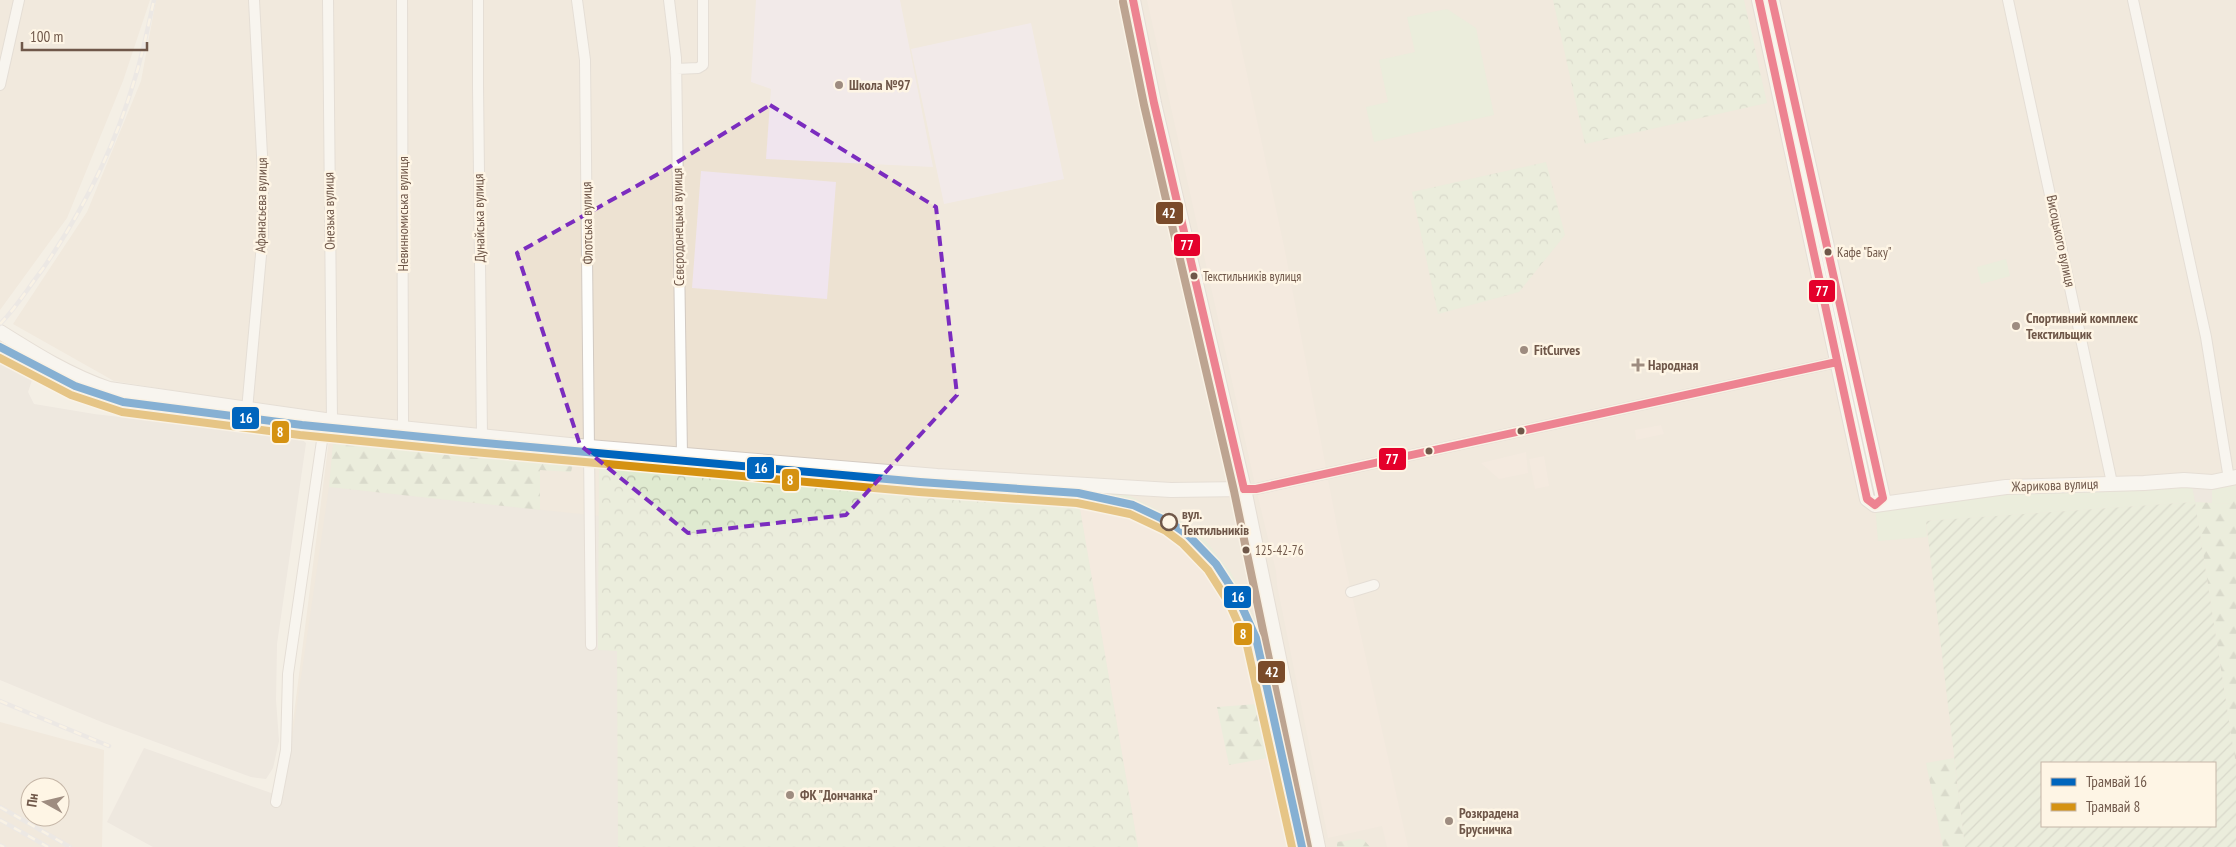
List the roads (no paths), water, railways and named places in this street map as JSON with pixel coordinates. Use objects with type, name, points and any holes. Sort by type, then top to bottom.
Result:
[{"type":"street","points":[[0,85],[20,0]]},
{"type":"street","name":"Афанасьєва вулиця","points":[[247,410],[263,234],[263,175],[254,0]]},
{"type":"street","name":"Онезька вулиця","points":[[328,0],[332,421]]},
{"type":"street","name":"Невинномиська вулиця","points":[[402,0],[403,428]]},
{"type":"street","name":"Дунайська вулиця","points":[[478,0],[482,436]]},
{"type":"street","name":"Флотська вулиця","points":[[577,0],[585,60],[592,645]]},
{"type":"street","name":"Сєвєродонецька вулиця","points":[[669,0],[676,69],[682,455]]},
{"type":"street","points":[[676,69],[698,68],[703,65],[703,0]]},
{"type":"street","points":[[1133,0],[1154,103],[1244,489],[1318,847]]},
{"type":"street","points":[[1759,0],[1867,498],[1875,505],[1882,498],[1772,0]]},
{"type":"street","name":"Висоцького вулиця","points":[[2008,0],[2112,483]]},
{"type":"street","points":[[2133,0],[2206,337],[2232,478]]},
{"type":"street","points":[[0,332],[52,364],[91,383],[109,389],[247,410],[332,421],[589,447],[947,477],[1171,490],[1266,487],[1837,362]]},
{"type":"street","points":[[276,802],[286,750],[288,674],[322,434],[324,428],[332,421]]},
{"type":"street","name":"Жарикова вулиця","points":[[1875,505],[2006,487],[2191,480],[2212,482],[2232,478]]},
{"type":"street","points":[[1351,592],[1374,586]]},
{"type":"railway","points":[[0,324],[17,305],[57,248],[84,202],[108,154],[127,104],[154,0]]},
{"type":"railway","points":[[0,701],[109,746]]},
{"type":"railway","points":[[0,807],[70,847]]},
{"type":"railway","points":[[0,820],[48,847]]},
{"type":"railway","points":[[0,845],[4,847]]},
{"type":"tram line","name":"16","points":[[0,347],[75,386],[123,402],[302,425],[463,441],[920,482],[1078,493],[1133,505],[1171,523],[1188,535],[1216,564],[1238,598],[1256,638],[1302,847]]},
{"type":"tram line","name":"8","points":[[0,358],[71,395],[122,412],[300,435],[462,451],[919,492],[1077,503],[1130,514],[1166,531],[1182,543],[1208,570],[1229,603],[1246,641],[1292,847]]},
{"type":"place","name":"Школа №97","points":[[839,85]]},
{"type":"place","name":"Кафе \"Баку\"","points":[[1828,252]]},
{"type":"place","name":"Текстильників вулиця","points":[[1194,276]]},
{"type":"place","name":"Спортивний комплекс Текстильщик","points":[[2016,326]]},
{"type":"place","name":"FitCurves","points":[[1524,350]]},
{"type":"place","name":"Народная","points":[[1638,365]]},
{"type":"place","name":"вул. Тектильників","points":[[1169,522]]},
{"type":"place","name":"125-42-76","points":[[1246,550]]},
{"type":"place","name":"ФК \"Дончанка\"","points":[[790,795]]},
{"type":"place","name":"Розкрадена Брусничка","points":[[1449,821]]}]
